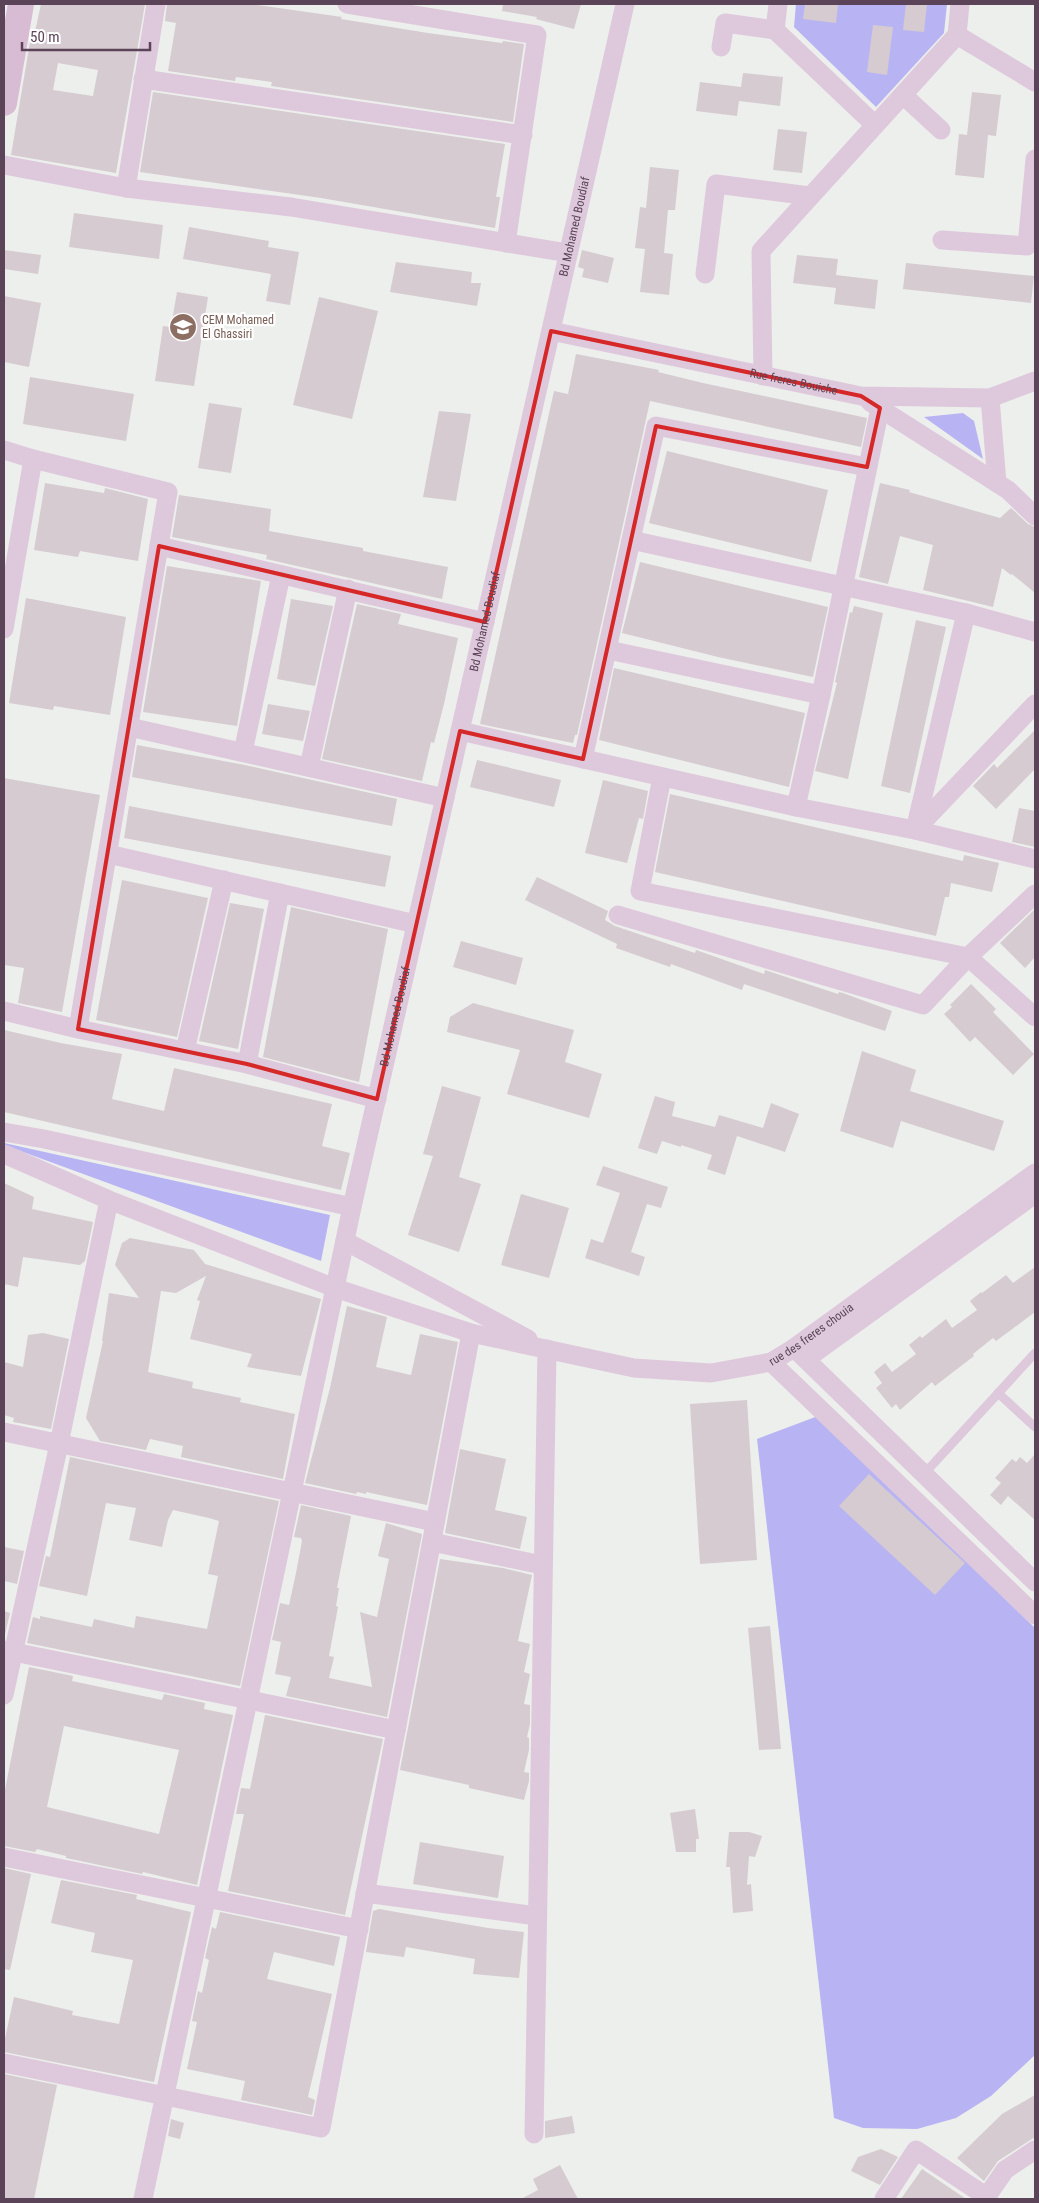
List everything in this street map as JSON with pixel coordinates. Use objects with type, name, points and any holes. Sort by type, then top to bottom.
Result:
[{"type":"main road","points":[[4,103],[21,4]]},
{"type":"street","points":[[126,188],[156,4]]},
{"type":"street","points":[[347,4],[537,35],[506,243]]},
{"type":"street","name":"Bd Mohamed Boudiaf","points":[[143,2199],[352,1206],[624,4]]},
{"type":"street","points":[[775,30],[778,4]]},
{"type":"street","points":[[764,376],[761,251],[957,35],[960,4]]},
{"type":"street","points":[[721,47],[725,22],[775,30],[875,125]]},
{"type":"street","points":[[957,35],[1035,82]]},
{"type":"street","points":[[144,79],[523,135]]},
{"type":"street","points":[[903,95],[941,130]]},
{"type":"street","points":[[942,240],[1027,246],[1035,159]]},
{"type":"street","points":[[4,165],[126,188],[290,208],[568,253]]},
{"type":"street","points":[[705,274],[716,184],[810,196]]},
{"type":"street","name":"Rue freres Bouiche","points":[[551,331],[861,396],[990,398],[1035,380]]},
{"type":"street","points":[[861,396],[1008,490],[1035,516]]},
{"type":"street","points":[[990,398],[997,483]]},
{"type":"street","points":[[796,807],[880,408]]},
{"type":"street","points":[[583,759],[656,426],[867,467]]},
{"type":"street","points":[[4,450],[33,460],[168,492],[78,1029]]},
{"type":"street","points":[[4,629],[33,460]]},
{"type":"street","points":[[631,540],[966,613],[1035,632]]},
{"type":"street","points":[[159,546],[485,622]]},
{"type":"street","points":[[243,752],[280,575]]},
{"type":"street","points":[[309,767],[348,590]]},
{"type":"street","points":[[915,830],[966,613]]},
{"type":"street","points":[[608,650],[821,695]]},
{"type":"street","points":[[915,830],[1035,704]]},
{"type":"street","points":[[129,727],[445,798]]},
{"type":"street","points":[[460,731],[796,807],[915,830],[1035,860]]},
{"type":"street","points":[[662,777],[640,891],[968,957],[1035,1017]]},
{"type":"street","points":[[108,854],[416,924]]},
{"type":"street","points":[[185,1051],[224,880]]},
{"type":"street","points":[[247,1064],[280,893]]},
{"type":"street","points":[[618,915],[923,1005],[968,957],[1035,894]]},
{"type":"street","points":[[4,1011],[78,1029],[247,1064],[377,1100]]},
{"type":"street","points":[[4,1132],[352,1206]]},
{"type":"street","name":"rue des freres chouia","points":[[4,1154],[109,1200],[335,1288],[471,1333],[634,1368],[711,1373],[771,1362],[800,1354],[1032,1188]]},
{"type":"street","points":[[4,1695],[8,1651],[60,1444],[109,1200]]},
{"type":"street","points":[[345,1241],[547,1349],[534,2134]]},
{"type":"street","points":[[4,2063],[321,2128],[471,1333]]},
{"type":"street","points":[[800,1354],[1035,1582]]},
{"type":"street","points":[[771,1362],[1035,1615]]},
{"type":"street","points":[[4,1432],[435,1522]]},
{"type":"street","points":[[432,1542],[542,1565]]},
{"type":"street","points":[[8,1651],[396,1730]]},
{"type":"street","points":[[4,1857],[359,1929]]},
{"type":"street","points":[[365,1893],[537,1916]]},
{"type":"street","points":[[884,2199],[916,2150],[986,2198],[1005,2170],[1035,2150]]},
{"type":"lane","points":[[924,1474],[1035,1354]]},
{"type":"lane","points":[[998,1394],[1035,1427]]},
{"type":"highlighted area","points":[[551,331],[861,396],[880,408],[867,467],[656,426],[583,759],[460,731],[377,1099],[247,1064],[78,1029],[159,546],[485,622]]},
{"type":"shaded area","points":[[796,4],[947,4],[944,33],[876,107],[794,27]]},
{"type":"shaded area","points":[[963,413],[974,421],[983,459],[924,417]]},
{"type":"shaded area","points":[[4,1143],[330,1215],[321,1261],[4,1145]]},
{"type":"shaded area","points":[[818,1416],[1035,1628],[1035,2055],[991,2096],[956,2118],[917,2129],[863,2128],[834,2118],[757,1439]]},
{"type":"building","points":[[41,4],[145,4],[116,173],[11,155],[31,36],[34,36]],"holes":[[[58,63],[98,70],[93,96],[53,90]]]},
{"type":"building","points":[[167,4],[251,4],[342,17],[341,19],[428,33],[502,43],[503,41],[524,44],[513,122],[271,86],[272,82],[236,77],[235,81],[168,71],[176,23],[165,21]]},
{"type":"building","points":[[503,4],[581,4],[574,29],[536,19],[537,17],[502,11]]},
{"type":"building","points":[[805,4],[838,4],[836,23],[803,19]]},
{"type":"building","points":[[906,4],[927,4],[924,32],[903,30]]},
{"type":"building","points":[[873,25],[893,27],[887,75],[867,72]]},
{"type":"building","points":[[743,73],[783,77],[780,106],[739,101],[737,116],[696,111],[700,82],[741,87]]},
{"type":"building","points":[[153,92],[505,144],[496,197],[500,197],[495,228],[321,198],[140,172]]},
{"type":"building","points":[[972,92],[1001,95],[996,136],[988,135],[984,178],[955,175],[959,134],[967,135]]},
{"type":"building","points":[[778,129],[807,132],[802,173],[773,170]]},
{"type":"building","points":[[650,167],[679,170],[675,210],[668,210],[664,253],[673,254],[669,295],[640,292],[645,249],[635,248],[640,207],[646,208]]},
{"type":"building","points":[[74,213],[163,225],[159,259],[69,247]]},
{"type":"building","points":[[189,227],[269,241],[268,247],[299,252],[290,305],[266,301],[271,274],[183,259]]},
{"type":"building","points":[[4,250],[41,255],[38,274],[4,269]]},
{"type":"building","points":[[582,250],[614,258],[608,283],[582,277],[584,269],[578,267]]},
{"type":"building","points":[[797,255],[838,259],[836,275],[878,280],[875,309],[834,304],[836,288],[793,283]]},
{"type":"building","points":[[396,262],[472,272],[471,283],[481,283],[477,306],[390,292]]},
{"type":"building","points":[[906,263],[1034,276],[1031,303],[903,289]]},
{"type":"building","name":"CEM Mohamed El Ghassiri","points":[[177,292],[208,297],[194,386],[155,381],[163,326],[171,327]]},
{"type":"building","points":[[4,296],[41,303],[29,367],[4,362]]},
{"type":"building","points":[[319,297],[378,311],[352,419],[293,405]]},
{"type":"building","points":[[576,354],[659,370],[658,372],[703,383],[867,418],[861,447],[650,401],[577,735],[575,735],[573,743],[480,724],[554,391],[568,394]]},
{"type":"building","points":[[30,377],[134,394],[126,441],[23,424]]},
{"type":"building","points":[[209,403],[242,408],[231,473],[198,468]]},
{"type":"building","points":[[439,411],[471,414],[456,501],[423,497]]},
{"type":"building","points":[[667,451],[828,490],[811,562],[649,523]]},
{"type":"building","points":[[45,483],[104,493],[105,488],[148,499],[138,561],[80,551],[78,557],[34,550]]},
{"type":"building","points":[[880,483],[910,490],[909,492],[1000,518],[1011,508],[1028,524],[1035,527],[1035,593],[1002,568],[993,607],[923,590],[933,545],[900,536],[888,584],[859,577]]},
{"type":"building","points":[[179,495],[271,509],[269,531],[363,548],[363,551],[448,567],[442,599],[266,559],[267,555],[172,537]]},
{"type":"building","points":[[640,562],[828,607],[813,677],[718,657],[622,633]]},
{"type":"building","points":[[167,566],[261,581],[237,726],[143,712]]},
{"type":"building","points":[[26,598],[126,617],[110,715],[54,706],[53,710],[9,703]]},
{"type":"building","points":[[291,599],[333,606],[315,686],[277,679]]},
{"type":"building","points":[[357,604],[401,614],[398,624],[458,638],[444,704],[434,743],[431,742],[422,781],[322,759]]},
{"type":"building","points":[[854,606],[883,613],[848,779],[815,771],[837,683],[835,682],[850,612],[852,613]]},
{"type":"building","points":[[916,620],[946,627],[910,793],[881,786]]},
{"type":"building","points":[[614,668],[805,713],[789,787],[599,740]]},
{"type":"building","points":[[268,704],[310,711],[303,741],[262,734]]},
{"type":"building","points":[[1035,730],[1035,769],[996,809],[973,786],[994,764],[997,768]]},
{"type":"building","points":[[137,745],[245,765],[397,799],[392,826],[132,777]]},
{"type":"building","points":[[477,760],[561,780],[554,807],[470,787]]},
{"type":"building","points":[[4,778],[100,795],[62,1012],[18,1003],[24,968],[4,965]]},
{"type":"building","points":[[603,780],[648,791],[643,819],[639,818],[627,863],[585,853]]},
{"type":"building","points":[[670,794],[963,861],[964,855],[999,863],[992,892],[951,883],[949,897],[945,897],[936,936],[655,872]]},
{"type":"building","points":[[129,806],[391,856],[385,887],[124,838]]},
{"type":"building","points":[[1019,808],[1035,811],[1035,847],[1012,842]]},
{"type":"building","points":[[537,877],[608,911],[605,920],[615,926],[695,953],[696,950],[764,974],[765,970],[838,994],[839,992],[843,993],[892,1011],[885,1031],[744,984],[742,990],[671,964],[670,967],[616,948],[617,944],[525,900]]},
{"type":"building","points":[[122,880],[208,898],[177,1037],[96,1020]]},
{"type":"building","points":[[230,903],[264,909],[238,1049],[199,1041]]},
{"type":"building","points":[[291,907],[388,929],[359,1082],[263,1057]]},
{"type":"building","points":[[1035,909],[1035,957],[1025,968],[1000,943]]},
{"type":"building","points":[[461,941],[523,958],[516,985],[453,967]]},
{"type":"building","points":[[971,984],[996,1009],[993,1012],[1034,1054],[1013,1075],[975,1037],[970,1042],[944,1014],[952,1007],[950,1005]]},
{"type":"building","points":[[473,1003],[574,1030],[565,1062],[602,1074],[589,1118],[507,1094],[520,1050],[447,1032],[450,1017]]},
{"type":"building","points":[[4,1030],[122,1054],[112,1099],[164,1111],[174,1068],[332,1104],[322,1146],[350,1153],[341,1190],[4,1112]]},
{"type":"building","points":[[862,1051],[916,1070],[910,1091],[1004,1121],[994,1151],[901,1121],[893,1148],[840,1131]]},
{"type":"building","points":[[442,1086],[481,1097],[459,1177],[481,1184],[459,1252],[408,1235],[433,1156],[423,1154]]},
{"type":"building","points":[[655,1096],[675,1102],[672,1116],[715,1127],[719,1115],[763,1128],[771,1103],[799,1114],[785,1152],[737,1136],[725,1175],[707,1169],[712,1155],[681,1145],[681,1147],[662,1141],[657,1154],[638,1148]]},
{"type":"building","points":[[603,1166],[668,1187],[661,1208],[647,1204],[631,1252],[645,1257],[639,1276],[585,1258],[591,1239],[603,1243],[620,1193],[596,1185]]},
{"type":"building","points":[[4,1183],[34,1197],[32,1209],[93,1222],[85,1261],[80,1265],[23,1257],[18,1287],[4,1284]]},
{"type":"building","points":[[521,1194],[569,1208],[549,1278],[501,1265]]},
{"type":"building","points":[[130,1238],[194,1250],[205,1264],[321,1299],[301,1376],[247,1367],[252,1354],[190,1339],[200,1301],[197,1300],[206,1276],[176,1293],[161,1291],[148,1372],[193,1382],[192,1388],[241,1398],[240,1402],[295,1414],[283,1479],[181,1457],[183,1446],[150,1439],[146,1450],[100,1441],[86,1418],[103,1341],[109,1293],[139,1298],[115,1265],[122,1243]]},
{"type":"building","points":[[1035,1267],[1035,1312],[996,1341],[993,1338],[973,1354],[974,1356],[935,1386],[932,1382],[900,1410],[896,1404],[892,1408],[876,1388],[882,1383],[874,1372],[885,1363],[892,1372],[916,1354],[909,1345],[920,1336],[922,1338],[946,1319],[952,1328],[977,1310],[970,1301],[981,1292],[1006,1275],[1013,1283]]},
{"type":"building","points":[[347,1306],[387,1317],[376,1367],[411,1375],[420,1334],[458,1342],[427,1505],[366,1492],[366,1494],[357,1492],[356,1494],[305,1483],[330,1388]]},
{"type":"building","points":[[43,1333],[69,1339],[51,1429],[13,1422],[14,1418],[4,1415],[4,1362],[23,1367],[28,1335]]},
{"type":"building","points":[[747,1400],[757,1560],[700,1564],[690,1404]]},
{"type":"building","points":[[460,1449],[506,1459],[495,1510],[527,1517],[520,1549],[445,1533]]},
{"type":"building","points":[[1035,1454],[1035,1520],[1008,1496],[1001,1505],[990,1495],[1001,1483],[995,1478],[1012,1459],[1016,1462],[1020,1457],[1027,1463]]},
{"type":"building","points":[[70,1457],[279,1501],[240,1686],[27,1643],[33,1617],[40,1619],[40,1616],[92,1627],[94,1619],[134,1628],[136,1616],[207,1629],[218,1576],[208,1574],[219,1521],[209,1518],[173,1510],[168,1520],[162,1547],[129,1540],[136,1508],[106,1503],[87,1596],[39,1586],[46,1556],[50,1557]]},
{"type":"building","points":[[869,1474],[965,1563],[935,1595],[839,1506]]},
{"type":"building","points":[[301,1505],[351,1516],[337,1588],[339,1588],[336,1606],[338,1607],[329,1656],[334,1657],[329,1678],[372,1687],[360,1612],[377,1617],[389,1559],[378,1556],[386,1523],[422,1534],[387,1717],[286,1696],[291,1677],[275,1674],[281,1642],[272,1640],[280,1603],[289,1605],[296,1573],[302,1541],[301,1538],[294,1537]]},
{"type":"building","points":[[4,1547],[24,1551],[17,1584],[4,1581]]},
{"type":"building","points":[[440,1559],[503,1568],[532,1575],[518,1641],[530,1644],[524,1672],[530,1674],[524,1704],[530,1705],[530,1724],[527,1737],[529,1738],[529,1750],[524,1772],[529,1773],[529,1781],[524,1800],[469,1788],[469,1785],[400,1770]]},
{"type":"building","points":[[4,1611],[10,1613],[4,1639]]},
{"type":"building","points":[[770,1626],[781,1749],[759,1750],[748,1628]]},
{"type":"building","points":[[29,1667],[73,1676],[72,1681],[162,1700],[164,1694],[205,1703],[204,1709],[233,1715],[197,1885],[143,1872],[142,1874],[66,1858],[66,1856],[37,1849],[35,1852],[4,1846],[4,1795]],"holes":[[[64,1726],[179,1750],[159,1834],[47,1807]]]},
{"type":"building","points":[[265,1715],[383,1739],[345,1915],[228,1891],[244,1814],[236,1814],[241,1788],[250,1789]]},
{"type":"building","points":[[695,1809],[699,1839],[696,1839],[696,1852],[676,1852],[670,1813]]},
{"type":"building","points":[[729,1832],[749,1832],[762,1836],[755,1857],[749,1856],[747,1885],[751,1884],[753,1911],[733,1913],[730,1867],[726,1867]]},
{"type":"building","points":[[420,1842],[504,1856],[498,1898],[413,1884]]},
{"type":"building","points":[[4,1868],[31,1874],[10,1970],[4,1969]]},
{"type":"building","points":[[61,1880],[137,1895],[136,1899],[191,1912],[154,2082],[4,2052],[4,2043],[14,1997],[73,2011],[72,2015],[119,2024],[133,1960],[91,1952],[95,1933],[51,1923]]},
{"type":"building","points":[[379,1909],[488,1928],[524,1932],[519,1978],[473,1974],[475,1959],[406,1947],[404,1957],[366,1952],[373,1911]]},
{"type":"building","points":[[220,1912],[340,1937],[334,1966],[274,1952],[267,1979],[332,1994],[308,2097],[315,2100],[312,2115],[241,2100],[245,2081],[187,2069],[197,2022],[192,2021],[198,1991],[202,1993],[209,1960],[205,1958],[212,1927],[216,1929]]},
{"type":"building","points":[[4,2074],[57,2085],[34,2199],[4,2199]]},
{"type":"building","points":[[1035,2095],[1035,2137],[998,2161],[984,2181],[957,2158],[1002,2114]]},
{"type":"building","points":[[572,2116],[575,2133],[545,2138],[545,2121]]},
{"type":"building","points":[[171,2119],[184,2123],[180,2139],[168,2136]]},
{"type":"building","points":[[881,2149],[898,2157],[880,2185],[851,2171],[858,2157]]},
{"type":"building","points":[[560,2165],[578,2199],[521,2199],[538,2190],[533,2179]]},
{"type":"building","points":[[922,2169],[966,2199],[901,2199]]},
{"type":"place","name":"CEM Mohamed El Ghassiri","points":[[183,327]]}]
